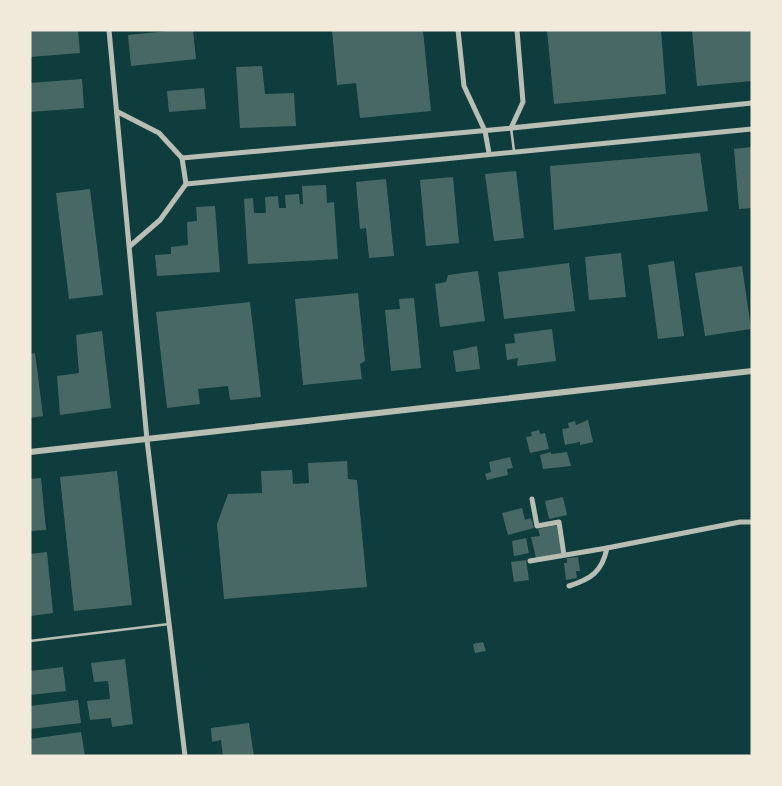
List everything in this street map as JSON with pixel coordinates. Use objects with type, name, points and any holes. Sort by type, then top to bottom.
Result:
[{"type":"street","points":[[109,30],[147,440],[184,756]]},
{"type":"street","points":[[458,30],[464,86],[485,131],[489,153]]},
{"type":"street","points":[[511,128],[523,102],[517,30]]},
{"type":"street","points":[[182,158],[485,131],[752,103]]},
{"type":"street","points":[[118,113],[159,133],[182,158],[186,184],[160,220],[130,246]]},
{"type":"street","points":[[186,184],[752,129]]},
{"type":"street","points":[[30,452],[752,371]]},
{"type":"street","points":[[532,499],[537,526],[559,522],[564,555]]},
{"type":"street","points":[[530,561],[752,522]]},
{"type":"street","points":[[569,586],[585,581],[596,573],[602,565],[607,548]]},
{"type":"lane","points":[[511,128],[514,151]]},
{"type":"lane","points":[[30,641],[169,624]]},
{"type":"building","points":[[30,30],[78,30],[80,53],[30,57]]},
{"type":"building","points":[[193,30],[196,59],[131,66],[128,35]]},
{"type":"building","points":[[332,30],[423,30],[431,111],[360,118],[356,83],[337,85]]},
{"type":"building","points":[[547,30],[661,30],[666,94],[554,104]]},
{"type":"building","points":[[692,30],[752,30],[752,81],[697,86]]},
{"type":"building","points":[[262,66],[265,94],[294,93],[296,126],[240,128],[236,67]]},
{"type":"building","points":[[82,79],[84,108],[30,112],[30,83]]},
{"type":"building","points":[[204,88],[206,109],[169,112],[167,91]]},
{"type":"building","points":[[752,147],[752,208],[739,209],[734,149]]},
{"type":"building","points":[[700,153],[708,211],[554,230],[550,166]]},
{"type":"building","points":[[516,171],[524,238],[494,241],[485,174]]},
{"type":"building","points":[[453,177],[459,243],[426,246],[420,180]]},
{"type":"building","points":[[386,179],[394,256],[369,258],[366,228],[360,229],[356,182]]},
{"type":"building","points":[[326,185],[327,203],[334,202],[338,259],[248,264],[244,199],[253,198],[254,213],[266,213],[265,197],[278,196],[279,208],[286,208],[285,195],[299,194],[300,204],[303,204],[302,186]]},
{"type":"building","points":[[90,189],[103,295],[69,299],[56,193]]},
{"type":"building","points":[[215,206],[220,272],[157,276],[155,255],[171,254],[171,247],[188,245],[187,222],[197,221],[196,207]]},
{"type":"building","points":[[621,253],[626,297],[589,300],[585,257]]},
{"type":"building","points":[[674,261],[684,336],[658,339],[648,265]]},
{"type":"building","points":[[569,263],[575,311],[504,319],[498,272]]},
{"type":"building","points":[[742,266],[751,329],[705,336],[695,273]]},
{"type":"building","points":[[478,271],[485,321],[440,327],[435,284],[446,282],[448,275]]},
{"type":"building","points":[[358,293],[365,361],[360,364],[362,379],[303,385],[295,299]]},
{"type":"building","points":[[414,298],[421,368],[391,371],[385,310],[400,309],[399,299]]},
{"type":"building","points":[[250,302],[261,397],[230,400],[228,386],[198,389],[200,404],[167,408],[156,312]]},
{"type":"building","points":[[552,329],[556,361],[517,366],[518,358],[507,360],[505,344],[515,343],[514,334]]},
{"type":"building","points":[[102,331],[111,408],[60,415],[57,376],[79,373],[76,335]]},
{"type":"building","points":[[477,346],[480,369],[456,372],[453,351]]},
{"type":"building","points":[[35,353],[43,416],[30,418],[30,354]]},
{"type":"building","points":[[588,420],[593,442],[565,445],[562,429],[569,428],[568,423],[575,421],[576,425]]},
{"type":"building","points":[[539,430],[540,434],[545,433],[549,449],[530,453],[526,437]]},
{"type":"building","points":[[567,452],[571,466],[543,469],[540,455]]},
{"type":"building","points":[[510,457],[513,468],[507,469],[508,475],[487,480],[485,474],[491,472],[489,462]]},
{"type":"building","points":[[347,461],[348,479],[357,480],[367,587],[224,599],[217,524],[228,494],[262,493],[261,471],[292,470],[293,484],[309,483],[308,463]]},
{"type":"building","points":[[117,471],[132,605],[74,611],[60,477]]},
{"type":"building","points":[[41,478],[46,530],[30,531],[30,479]]},
{"type":"building","points":[[563,497],[567,515],[549,519],[545,501]]},
{"type":"building","points":[[522,508],[525,520],[531,518],[534,528],[508,535],[502,513]]},
{"type":"building","points":[[558,525],[563,553],[536,558],[531,537],[540,536],[538,529]]},
{"type":"building","points":[[526,538],[529,553],[514,556],[512,541]]},
{"type":"building","points":[[47,552],[53,613],[30,616],[30,554]]},
{"type":"building","points":[[578,557],[580,571],[576,571],[577,578],[566,580],[564,563],[567,563],[567,558]]},
{"type":"building","points":[[526,560],[529,580],[514,582],[511,562]]},
{"type":"building","points":[[483,642],[486,651],[475,653],[473,644]]},
{"type":"building","points":[[125,659],[133,724],[112,727],[111,718],[90,720],[87,701],[110,699],[108,681],[94,682],[91,663]]},
{"type":"building","points":[[63,667],[66,691],[30,695],[30,671]]},
{"type":"building","points":[[78,700],[81,723],[30,729],[30,706]]},
{"type":"building","points":[[249,723],[254,756],[223,756],[221,740],[212,742],[211,728]]},
{"type":"building","points":[[81,732],[85,756],[30,756],[30,739]]}]
